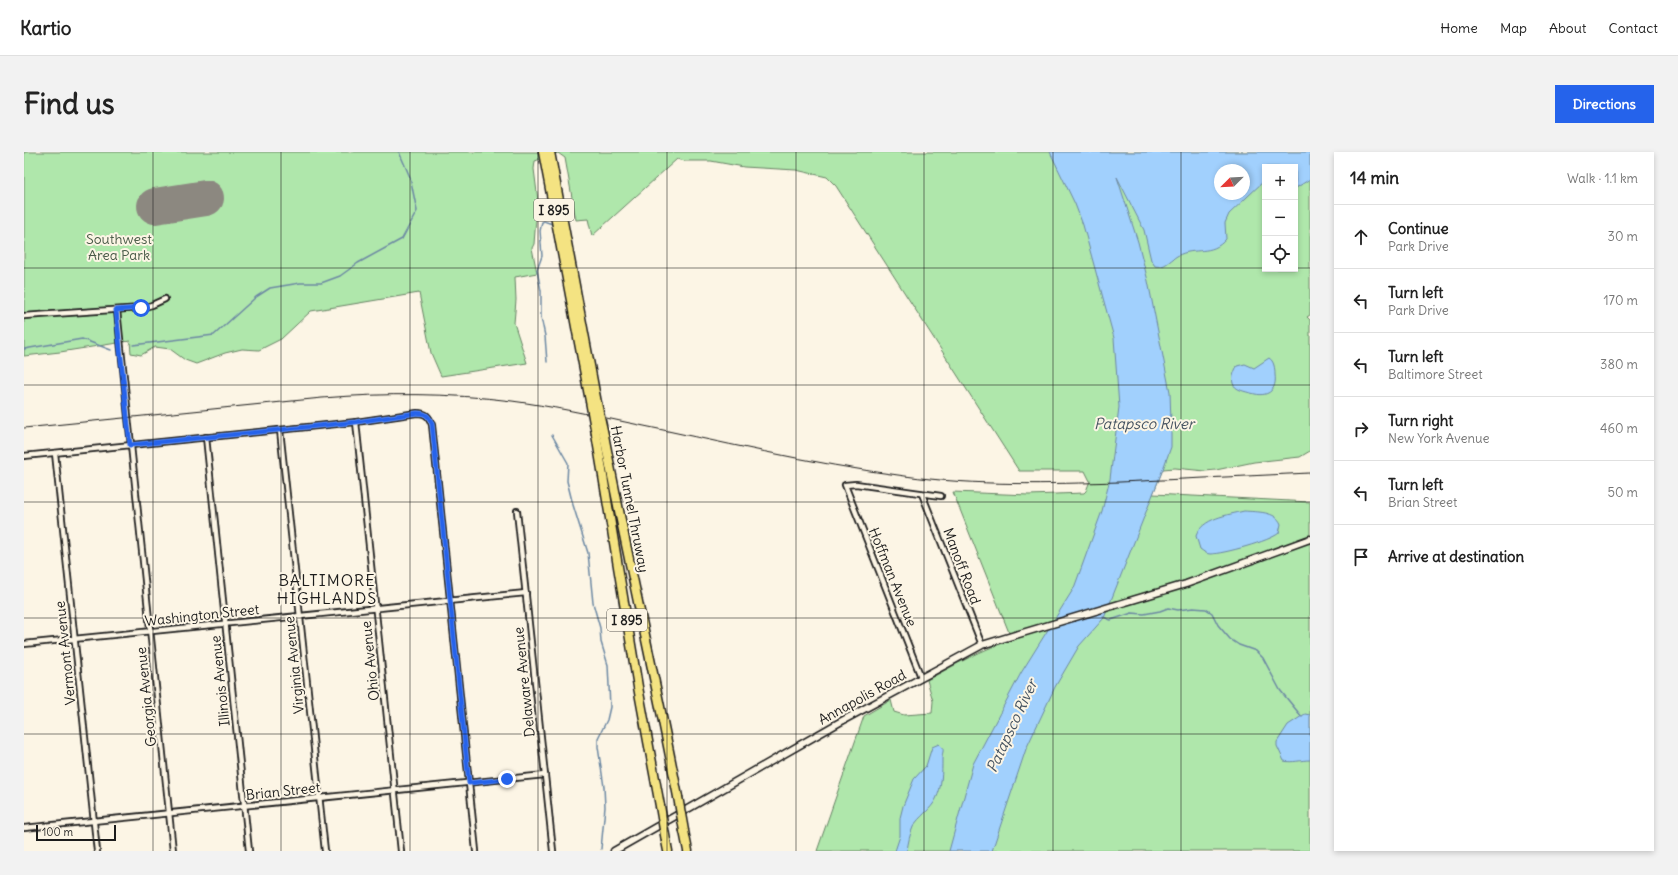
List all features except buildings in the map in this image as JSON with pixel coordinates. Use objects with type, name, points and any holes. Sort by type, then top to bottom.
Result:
[{"type":"highway","name":"Harbor Tunnel Thruway","points":[[543,152],[568,267]]},
{"type":"highway","name":"Harbor Tunnel Thruway","points":[[550,152],[568,267],[593,402],[658,696],[688,851]]},
{"type":"highway","name":"Harbor Tunnel Thruway","points":[[600,434],[637,680],[668,851]]},
{"type":"main road","name":"Annapolis Road","points":[[614,851],[921,677],[982,645],[1040,626],[1211,575],[1310,539]]},
{"type":"street","points":[[24,316],[116,310],[152,305],[165,299]]},
{"type":"street","name":"Georgia Avenue","points":[[116,310],[173,851]]},
{"type":"street","points":[[24,456],[356,422],[417,413],[426,414],[432,424],[476,851]]},
{"type":"street","name":"Ohio Avenue","points":[[356,422],[401,851]]},
{"type":"street","name":"Virginia Avenue","points":[[280,430],[325,851]]},
{"type":"street","name":"Illinois Avenue","points":[[206,437],[249,851]]},
{"type":"street","name":"Vermont Avenue","points":[[55,453],[97,851]]},
{"type":"street","name":"Hoffman Avenue","points":[[921,677],[845,485],[856,484],[922,494]]},
{"type":"street","points":[[922,494],[941,496]]},
{"type":"street","name":"Manoff Road","points":[[922,494],[982,645]]},
{"type":"street","name":"Delaware Avenue","points":[[517,511],[553,851]]},
{"type":"street","name":"Washington Street","points":[[24,644],[526,593]]},
{"type":"street","name":"Brian Street","points":[[24,828],[545,775]]},
{"type":"green space","name":"Southwest Area Park","points":[[24,152],[1310,152],[1310,315],[1307,317],[1310,320],[1310,451],[1300,457],[1254,462],[1216,470],[1205,471],[1175,468],[1163,469],[1153,494],[1310,502],[1310,851],[817,851],[864,716],[891,700],[894,712],[904,715],[932,713],[933,701],[927,680],[979,653],[1012,640],[953,492],[1029,495],[1084,493],[1090,481],[1085,471],[1019,471],[836,186],[827,177],[796,170],[744,167],[711,161],[685,161],[677,159],[592,236],[588,219],[576,220],[565,158],[558,153],[535,161],[534,169],[540,217],[536,218],[534,244],[532,248],[537,273],[515,277],[516,300],[514,323],[527,363],[441,376],[431,353],[419,293],[311,311],[281,339],[259,350],[242,349],[225,353],[196,364],[185,360],[170,349],[155,347],[141,355],[131,353],[130,341],[24,356]]},
{"type":"water","name":"Patapsco River","points":[[1050,152],[1310,152],[1310,179],[1298,187],[1298,164],[1262,164],[1262,183],[1250,194],[1250,164],[1214,164],[1214,200],[1244,200],[1229,214],[1225,223],[1226,239],[1215,248],[1184,253],[1162,266],[1155,266],[1151,260],[1144,230],[1117,177],[1138,242],[1148,281],[1170,392],[1171,447],[1104,618],[1079,646],[1055,687],[1026,749],[992,851],[949,851],[973,764],[1021,673],[1074,588],[1102,511],[1110,479],[1119,407],[1114,338],[1083,225],[1075,204]]},
{"type":"water","points":[[1269,358],[1273,363],[1275,372],[1275,384],[1271,391],[1260,395],[1239,389],[1233,384],[1232,380],[1237,366],[1245,364],[1254,368]]},
{"type":"water","points":[[1244,511],[1271,514],[1279,520],[1281,524],[1279,533],[1266,540],[1225,552],[1209,554],[1200,549],[1196,536],[1204,525],[1216,518]]},
{"type":"water","points":[[1305,714],[1310,715],[1310,760],[1290,762],[1284,761],[1277,746],[1277,742],[1288,725]]},
{"type":"water","points":[[939,744],[943,751],[941,780],[938,794],[934,803],[913,827],[907,851],[895,851],[900,836],[900,818],[903,806],[914,779],[926,766],[932,747]]},
{"type":"waterway","points":[[133,345],[214,335],[256,297],[270,288],[300,283],[321,283],[340,276],[358,263],[402,239],[417,211],[410,177],[399,152]]},
{"type":"waterway","points":[[547,362],[545,336],[541,317],[541,291],[537,270],[542,256],[540,231],[542,222],[544,221],[552,224],[554,222]]},
{"type":"waterway","points":[[24,349],[82,339],[111,350]]},
{"type":"waterway","points":[[552,435],[568,463],[567,481],[588,553],[593,603],[600,628],[601,642],[608,665],[610,707],[607,720],[598,738],[605,807],[601,849]]},
{"type":"waterway","points":[[1103,617],[1111,620],[1132,613],[1144,614],[1168,608],[1178,610],[1193,608],[1206,609],[1212,613],[1218,625],[1230,639],[1239,645],[1256,651],[1263,658],[1280,690],[1302,717]]},
{"type":"runway","points":[[155,206],[206,198]]},
{"type":"tram line","points":[[24,428],[322,398],[369,395],[441,395],[488,398],[540,405],[800,459],[870,471],[932,479],[1012,484],[1120,482],[1310,473]]},
{"type":"district","name":"BALTIMORE HIGHLANDS","points":[[327,589]]},
{"type":"route","points":[[141,308],[116,310],[130,445],[356,422],[417,413],[426,414],[428,416],[432,424],[469,783],[507,779]]}]
